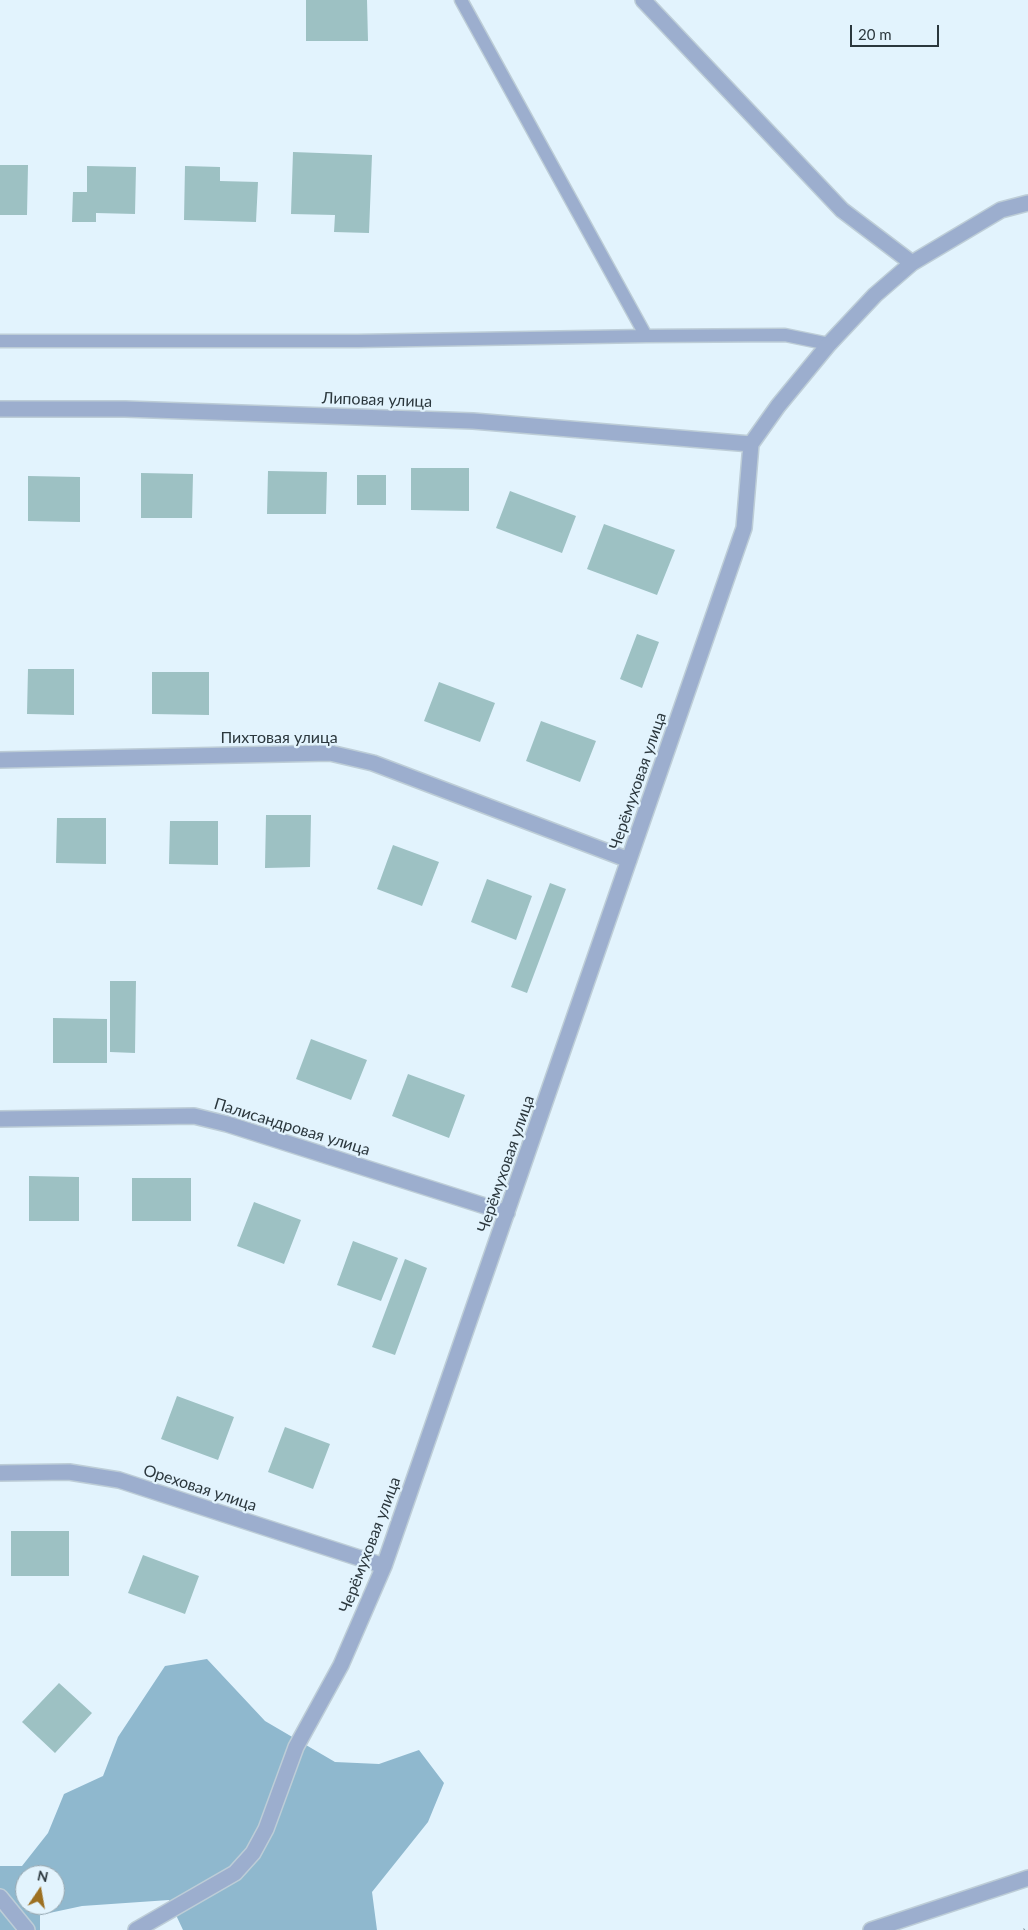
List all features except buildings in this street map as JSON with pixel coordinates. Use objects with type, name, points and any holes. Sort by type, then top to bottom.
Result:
[{"type":"street","points":[[643,0],[842,210],[912,263]]},
{"type":"street","points":[[751,444],[778,406],[829,344],[875,295],[912,263],[1001,210],[1028,203]]},
{"type":"street","name":"Липовая улица","points":[[0,410],[125,409],[473,421],[751,444]]},
{"type":"street","name":"Черёмуховая улица","points":[[136,1930],[235,1873],[253,1853],[266,1828],[296,1747],[341,1665],[384,1566],[744,528],[751,444]]},
{"type":"street","name":"Пихтовая улица","points":[[0,760],[330,753],[373,763],[629,860]]},
{"type":"street","name":"Палисандровая улица","points":[[0,1119],[194,1116],[237,1127],[507,1214]]},
{"type":"street","name":"Ореховая улица","points":[[0,1473],[70,1472],[119,1480],[384,1566]]},
{"type":"street","points":[[871,1930],[1028,1878]]},
{"type":"street","points":[[0,1897],[27,1930]]},
{"type":"lane","points":[[460,0],[646,336]]},
{"type":"lane","points":[[0,342],[358,341],[646,336],[785,336],[829,344]]},
{"type":"path","points":[[1024,1930],[1028,1927]]},
{"type":"shaded area","points":[[207,1659],[265,1721],[335,1762],[379,1764],[419,1750],[444,1783],[428,1822],[372,1892],[377,1930],[183,1930],[169,1900],[82,1906],[65,1910],[65,1865],[23,1865],[48,1833],[64,1794],[103,1776],[118,1737],[165,1666]]},
{"type":"shaded area","points":[[0,1866],[15,1866],[15,1915],[40,1915],[40,1930],[0,1930]]}]
